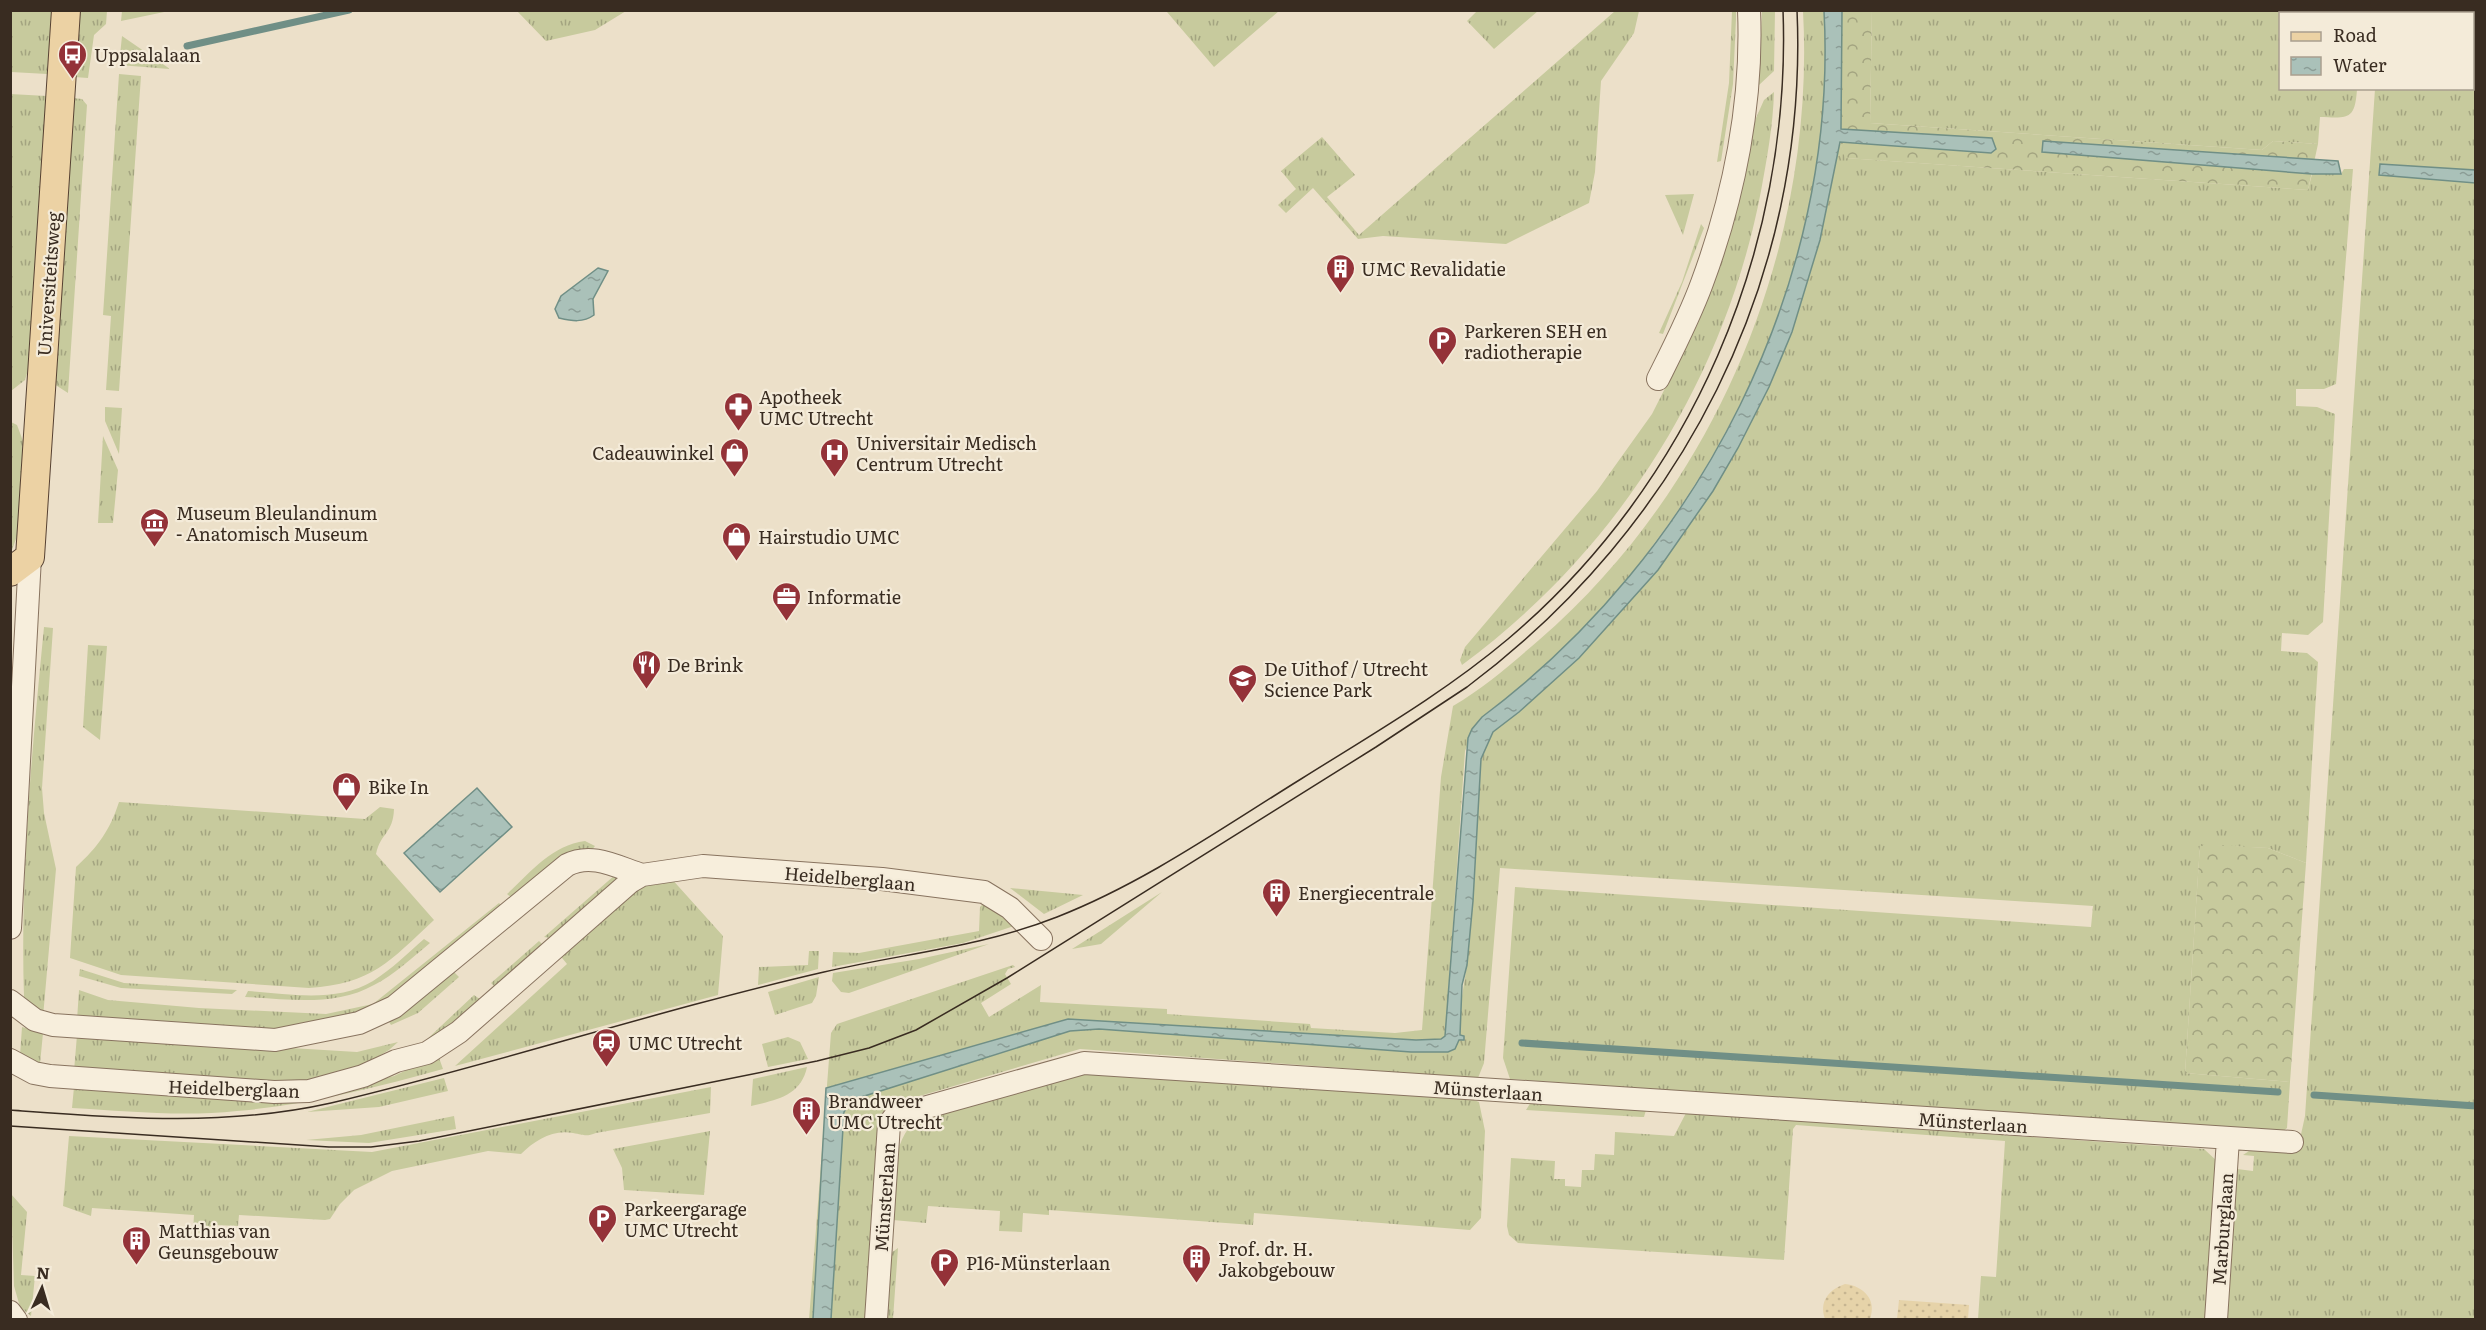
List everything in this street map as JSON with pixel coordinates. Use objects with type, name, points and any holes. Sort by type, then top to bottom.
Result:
[{"type":"main road","name":"Universiteitsweg","points":[[20,565],[66,10]]},
{"type":"street","points":[[1658,379],[1702,284],[1729,194],[1747,89],[1749,10]]},
{"type":"street","name":"Universiteitsweg","points":[[10,928],[20,565]]},
{"type":"street","name":"Heidelberglaan","points":[[10,1001],[35,1020],[53,1025],[275,1040],[359,1023],[394,1007],[567,865],[577,860],[589,858],[642,875]]},
{"type":"street","name":"Heidelberglaan","points":[[10,1060],[34,1072],[50,1076],[251,1092],[309,1090],[363,1076],[396,1061],[427,1053],[459,1032],[630,882],[642,875],[703,866],[882,879],[984,892],[1010,908],[1041,939]]},
{"type":"street","name":"Münsterlaan","points":[[876,1320],[889,1124],[895,1116],[1084,1063],[2292,1142]]},
{"type":"street","name":"Marburglaan","points":[[2216,1320],[2228,1139]]},
{"type":"street","points":[[10,1312],[16,1320]]},
{"type":"green space","points":[[122,10],[169,11],[121,21]]},
{"type":"green space","points":[[1171,10],[1279,11],[1214,67],[1167,12]]},
{"type":"green space","points":[[1478,10],[1538,11],[1494,49],[1467,21]]},
{"type":"green space","points":[[1872,10],[1870,123],[2262,150],[2273,141],[2318,144],[2308,190],[1845,158],[1840,142],[1842,11]]},
{"type":"green space","points":[[11,11],[52,11],[47,74],[11,72]]},
{"type":"green space","points":[[79,11],[107,11],[106,24],[94,35],[88,78],[74,77]]},
{"type":"green space","points":[[517,11],[626,11],[595,30],[546,41]]},
{"type":"green space","points":[[1615,11],[1639,11],[1634,33],[1601,81],[1595,172],[1589,203],[1506,244],[1383,236],[1358,239],[1313,188],[1286,213],[1278,205],[1296,189],[1281,171],[1322,137],[1355,175],[1327,197],[1359,235]]},
{"type":"green space","points":[[1732,11],[1736,11],[1733,84],[1721,161],[1717,162],[1729,83]]},
{"type":"green space","points":[[1762,11],[1775,11],[1774,71],[1759,85]]},
{"type":"green space","points":[[1803,11],[1824,11],[1825,83],[1818,154],[1805,224],[1786,293],[1761,360],[1730,424],[1694,486],[1653,545],[1603,608],[1513,694],[1485,715],[1471,738],[1465,751],[1448,995],[1462,996],[1467,965],[1481,759],[1493,732],[1579,658],[1658,570],[1713,491],[1769,387],[1792,332],[1820,240],[1840,142],[1846,158],[2308,190],[2312,174],[2341,174],[2344,169],[2353,169],[2336,384],[2324,389],[2296,389],[2296,406],[2317,407],[2335,414],[2323,622],[2308,635],[2282,633],[2281,651],[2307,653],[2318,662],[2306,863],[2268,848],[2200,845],[2185,1073],[2290,1082],[2287,1128],[2282,1132],[1510,1079],[1503,1058],[1515,887],[2091,927],[2093,906],[1500,868],[1484,1063],[1478,1078],[1080,1049],[889,1105],[878,1118],[865,1319],[809,1320],[831,1033],[837,1024],[1013,965],[1015,967],[1008,969],[1005,974],[1011,984],[981,1003],[989,1017],[1041,985],[1040,1002],[1167,1009],[1167,1014],[1310,1024],[1311,1028],[1395,1033],[1422,1030],[1441,777],[1453,706],[1487,683],[1529,649],[1602,578],[1657,510],[1704,435],[1743,356],[1772,272],[1792,186],[1803,99]]},
{"type":"green space","points":[[1872,11],[2363,11],[2279,12],[2279,90],[2357,90],[2354,107],[2349,115],[2320,117],[2318,144],[2273,141],[2262,150],[1870,123]]},
{"type":"green space","points":[[2475,11],[2475,1319],[2225,1320],[2237,1169],[2253,1171],[2254,1156],[2243,1155],[2249,1151],[2300,1139],[2305,1116],[2375,90],[2474,90],[2474,12],[2380,12]]},
{"type":"green space","points":[[122,36],[170,69],[119,65]]},
{"type":"green space","points":[[119,74],[141,76],[119,391],[106,390],[111,316],[103,315]]},
{"type":"green space","points":[[1774,92],[1771,130],[1761,191],[1744,261],[1721,329],[1691,394],[1656,456],[1615,515],[1569,569],[1518,620],[1462,665],[1460,660],[1465,647],[1597,491],[1652,414],[1699,321],[1756,118],[1764,100]]},
{"type":"green space","points":[[10,94],[47,96],[28,370],[25,380],[11,391]]},
{"type":"green space","points":[[73,98],[82,99],[87,105],[68,393],[54,384]]},
{"type":"green space","points":[[1694,194],[1683,235],[1665,195]]},
{"type":"green space","points":[[1701,224],[1704,228],[1663,334],[1659,333],[1682,282]]},
{"type":"green space","points":[[105,407],[122,408],[119,454],[105,421]]},
{"type":"green space","points":[[11,422],[17,425],[23,441],[18,533],[11,553]]},
{"type":"green space","points":[[103,436],[118,470],[113,523],[98,523]]},
{"type":"green space","points":[[44,627],[53,628],[42,788],[44,813],[56,869],[43,1017],[24,998],[23,952],[28,812]]},
{"type":"green space","points":[[88,645],[107,646],[100,740],[83,727]]},
{"type":"green space","points":[[119,802],[365,819],[380,807],[394,809],[389,828],[376,854],[434,920],[379,968],[365,976],[331,986],[309,988],[121,975],[70,958],[76,867],[102,838]]},
{"type":"green space","points":[[585,841],[595,846],[586,857],[513,899],[507,894],[552,854],[562,848]]},
{"type":"green space","points":[[2200,844],[2268,848],[2306,863],[2290,1082],[2185,1073]]},
{"type":"green space","points":[[623,868],[622,876],[551,938],[544,937]]},
{"type":"green space","points":[[670,877],[723,936],[718,995],[455,1066],[567,964],[558,953],[643,883]]},
{"type":"green space","points":[[1010,888],[1083,895],[1044,914]]},
{"type":"green space","points":[[1162,892],[1101,944],[1072,949]]},
{"type":"green space","points":[[499,903],[507,911],[380,1009],[284,1032],[77,1020],[79,990],[108,1000],[199,1008],[326,1014],[373,1004]]},
{"type":"green space","points":[[984,903],[1014,926],[963,943],[832,967],[833,952],[859,953],[979,931],[980,907]]},
{"type":"green space","points":[[424,939],[430,943],[403,966],[359,992],[311,1000],[245,997],[248,991],[328,995],[359,988],[387,971]]},
{"type":"green space","points":[[539,941],[543,945],[496,988],[491,983]]},
{"type":"green space","points":[[989,944],[849,993],[841,992],[832,981],[833,973],[919,959]]},
{"type":"green space","points":[[809,951],[819,951],[818,969],[758,985],[759,967],[808,965]]},
{"type":"green space","points":[[80,969],[124,983],[237,990],[232,994],[121,988],[79,976]]},
{"type":"green space","points":[[453,971],[459,977],[418,1013],[391,1025],[388,1020]]},
{"type":"green space","points":[[819,977],[816,996],[812,1003],[775,1015],[768,992]]},
{"type":"green space","points":[[474,995],[481,1000],[450,1029],[422,1044]]},
{"type":"green space","points":[[22,1027],[43,1033],[40,1064],[20,1055]]},
{"type":"green space","points":[[77,1035],[357,1052],[398,1042],[359,1068],[323,1081],[271,1084],[74,1071]]},
{"type":"green space","points":[[788,1037],[800,1042],[808,1059],[768,1067],[762,1044]]},
{"type":"green space","points":[[438,1055],[443,1069],[366,1089],[289,1105],[216,1113],[154,1113],[72,1108],[74,1087],[367,1083],[394,1076]]},
{"type":"green space","points":[[807,1067],[804,1077],[793,1091],[778,1099],[751,1106],[753,1079]]},
{"type":"green space","points":[[1096,1073],[1471,1099],[1479,1102],[1485,1131],[1481,1218],[1470,1230],[1254,1213],[1253,1225],[1049,1210],[1049,1215],[1023,1213],[1022,1232],[999,1231],[1000,1211],[928,1206],[926,1223],[893,1220],[895,1165],[898,1152],[902,1139],[918,1119],[1070,1075]]},
{"type":"green space","points":[[444,1078],[448,1091],[379,1107],[307,1112]]},
{"type":"green space","points":[[711,1087],[710,1113],[590,1135],[566,1132],[551,1134],[532,1144],[521,1154],[488,1151],[392,1171],[354,1190],[340,1204],[330,1219],[325,1220],[239,1215],[238,1226],[216,1225],[215,1234],[193,1232],[194,1215],[92,1208],[91,1216],[63,1206],[69,1136],[372,1152]]},
{"type":"green space","points":[[1531,1102],[1646,1110],[1644,1117],[1641,1117],[1526,1110]]},
{"type":"green space","points":[[1686,1113],[2204,1149],[2218,1162],[2207,1319],[1978,1319],[1981,1276],[1996,1277],[2005,1141],[1796,1125],[1793,1129],[1784,1260],[1518,1243],[1509,1235],[1507,1226],[1511,1158],[1555,1161],[1554,1179],[1565,1179],[1565,1186],[1581,1187],[1582,1170],[1594,1170],[1595,1154],[1614,1155],[1615,1132],[1674,1136]]},
{"type":"green space","points":[[454,1116],[456,1129],[369,1143],[306,1140],[361,1135]]},
{"type":"green space","points":[[710,1131],[704,1195],[624,1190],[622,1168],[613,1149]]},
{"type":"green space","points":[[11,1194],[27,1212],[21,1275],[35,1276],[31,1316],[20,1307],[14,1286]]},
{"type":"green space","points":[[898,1248],[893,1319],[887,1320],[891,1253]]},
{"type":"sand","points":[[1845,1284],[1858,1288],[1867,1295],[1872,1306],[1870,1319],[1825,1319],[1823,1307],[1826,1297]]},
{"type":"sand","points":[[1899,1300],[1969,1305],[1968,1319],[1897,1319]]},
{"type":"water","points":[[1824,11],[1842,11],[1841,129],[1992,138],[1996,149],[1991,153],[1840,142],[1820,240],[1792,332],[1769,387],[1713,491],[1658,570],[1579,658],[1493,732],[1481,759],[1473,901],[1467,965],[1462,985],[1460,1035],[1464,1036],[1464,1040],[1459,1040],[1455,1049],[1448,1052],[1411,1052],[1099,1029],[1070,1031],[852,1100],[844,1112],[831,1319],[813,1319],[826,1088],[1068,1019],[1416,1040],[1441,1039],[1445,1036],[1468,738],[1482,717],[1560,651],[1629,577],[1690,494],[1740,405],[1780,311],[1807,213],[1823,113]]},
{"type":"water","points":[[2043,141],[2338,161],[2341,174],[2312,174],[2042,152]]},
{"type":"water","points":[[2380,164],[2475,170],[2475,183],[2379,175]]},
{"type":"water","points":[[598,268],[608,271],[593,299],[594,315],[577,321],[559,318],[555,309],[561,296]]},
{"type":"water","points":[[477,788],[512,827],[440,892],[404,853]]},
{"type":"waterway","points":[[187,46],[349,10]]},
{"type":"waterway","points":[[1522,1043],[2278,1092]]},
{"type":"waterway","points":[[2314,1095],[2476,1106]]},
{"type":"tram line","points":[[10,1110],[131,1118],[211,1118],[291,1111],[331,1103],[762,987],[854,965],[999,936],[1057,917],[1121,888],[1212,835],[1407,713],[1484,659],[1573,577],[1629,509],[1678,435],[1718,356],[1748,273],[1770,187],[1781,99],[1783,10]]},
{"type":"tram line","points":[[10,1126],[329,1147],[371,1147],[419,1141],[817,1061],[869,1048],[916,1030],[1007,978],[1376,747],[1467,687],[1543,623],[1611,552],[1669,474],[1717,390],[1754,301],[1781,207],[1795,110],[1797,10]]},
{"type":"place","name":"Uppsalalaan","points":[[73,80]]},
{"type":"place","name":"UMC Revalidatie","points":[[1340,294]]},
{"type":"place","name":"Parkeren SEH en radiotherapie","points":[[1443,366]]},
{"type":"place","name":"Apotheek UMC Utrecht","points":[[738,432]]},
{"type":"place","name":"Cadeauwinkel","points":[[735,478]]},
{"type":"place","name":"Universitair Medisch Centrum Utrecht","points":[[835,478]]},
{"type":"place","name":"Museum Bleulandinum - Anatomisch Museum","points":[[155,548]]},
{"type":"place","name":"Hairstudio UMC","points":[[737,562]]},
{"type":"place","name":"Informatie","points":[[786,622]]},
{"type":"place","name":"De Brink","points":[[646,690]]},
{"type":"place","name":"De Uithof / Utrecht Science Park","points":[[1243,704]]},
{"type":"place","name":"Bike In","points":[[347,812]]},
{"type":"place","name":"Energiecentrale","points":[[1277,918]]},
{"type":"place","name":"UMC Utrecht","points":[[607,1068]]},
{"type":"place","name":"Brandweer UMC Utrecht","points":[[807,1136]]},
{"type":"place","name":"Parkeergarage UMC Utrecht","points":[[603,1244]]},
{"type":"place","name":"Matthias van Geunsgebouw","points":[[137,1266]]},
{"type":"place","name":"Prof. dr. H. Jakobgebouw","points":[[1197,1284]]},
{"type":"place","name":"P16-Münsterlaan","points":[[945,1288]]}]
